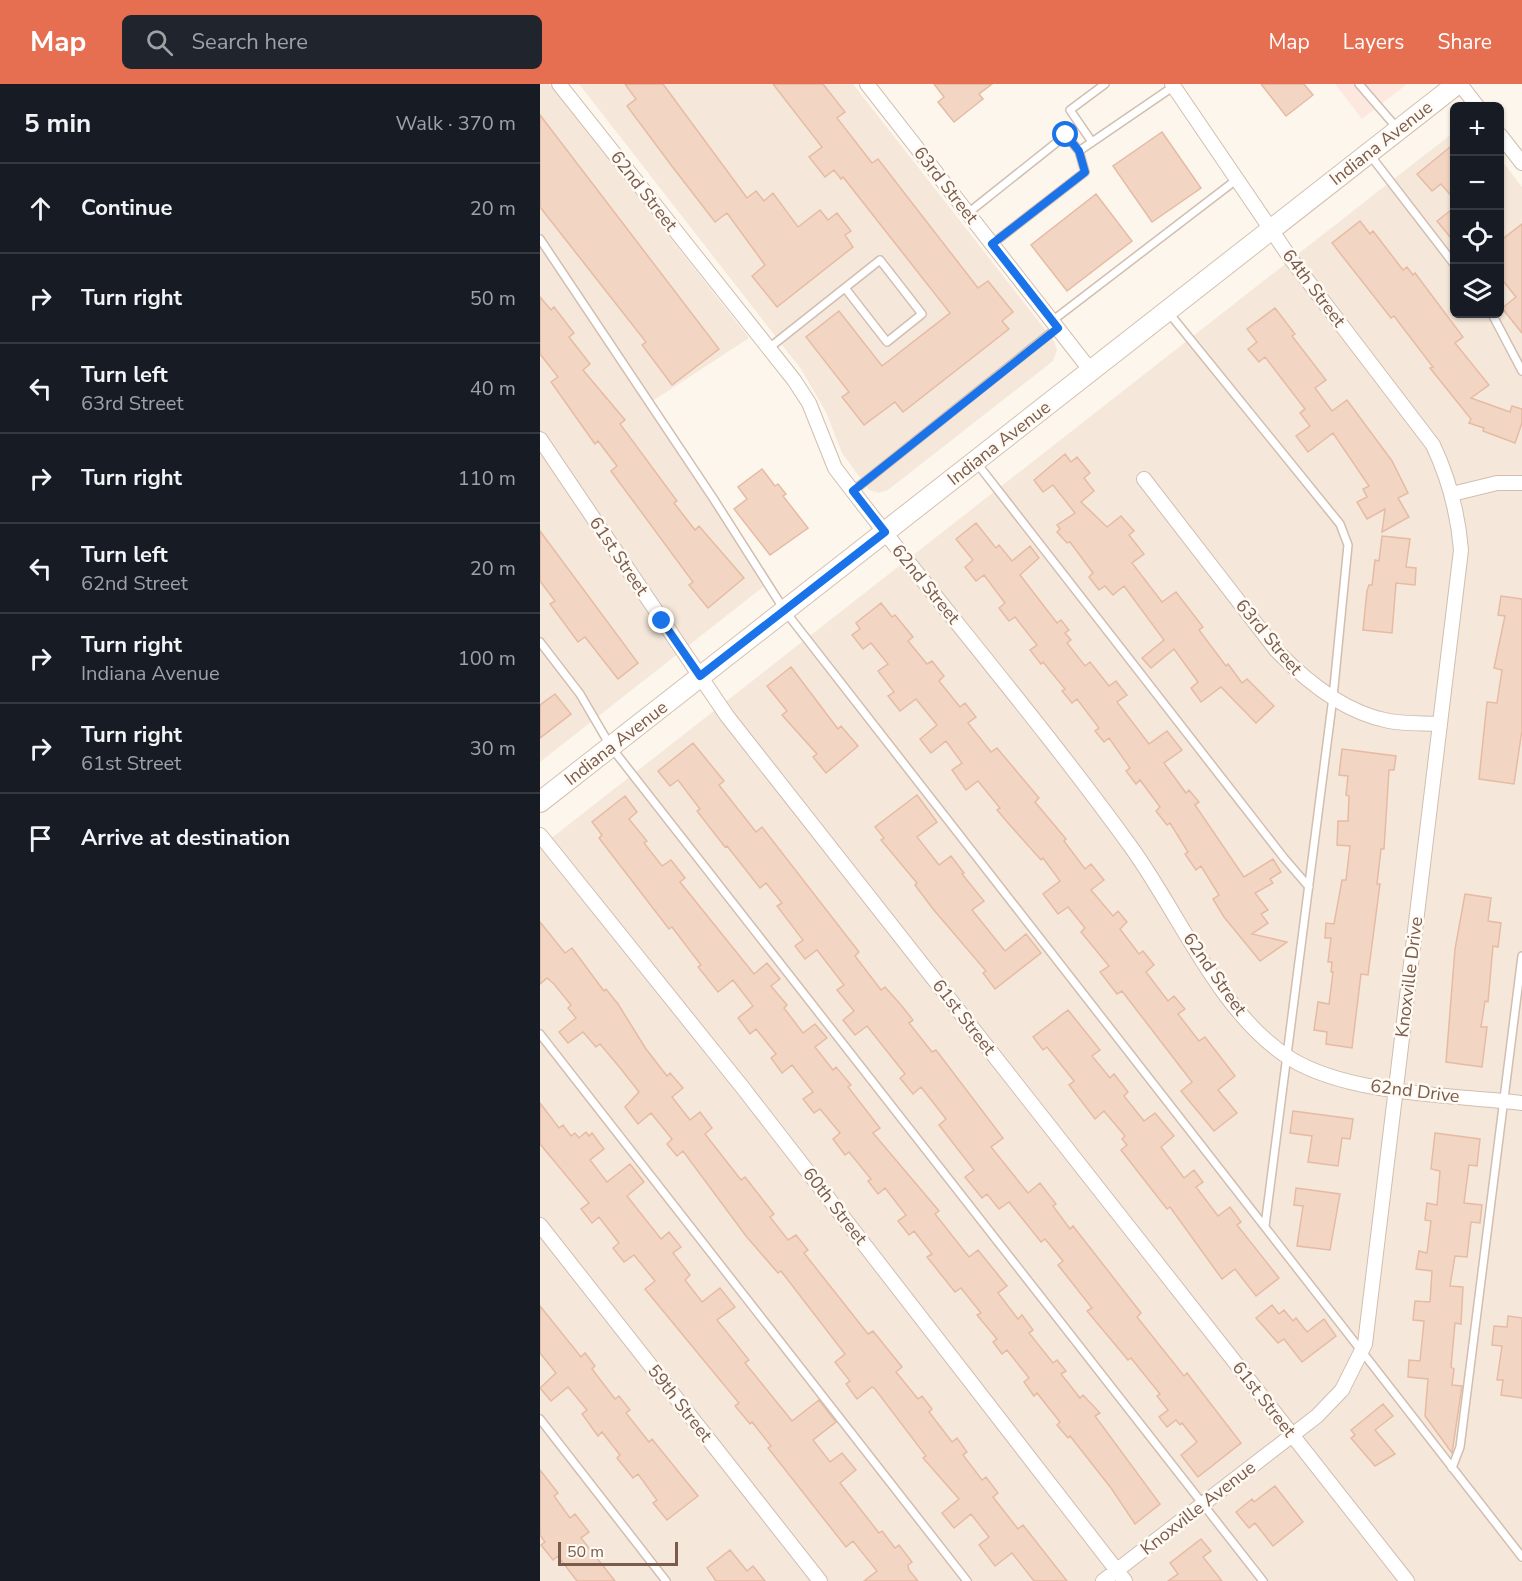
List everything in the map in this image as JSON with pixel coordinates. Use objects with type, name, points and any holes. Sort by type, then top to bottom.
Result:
[{"type":"main road","name":"Indiana Avenue","points":[[540,802],[1458,84]]},
{"type":"street","name":"62nd Street","points":[[559,84],[769,348],[809,403],[836,468],[1132,848],[1202,960],[1243,1016],[1265,1040],[1289,1058],[1309,1069]]},
{"type":"street","name":"63rd Street","points":[[867,84],[1091,371]]},
{"type":"street","points":[[1458,84],[1474,102]]},
{"type":"street","name":"64th Street","points":[[1173,85],[1271,230],[1433,445],[1452,494]]},
{"type":"street","points":[[1504,140],[1522,163]]},
{"type":"street","name":"61st Street","points":[[540,439],[734,725],[1407,1581]]},
{"type":"street","name":"63rd Street","points":[[1144,479],[1277,651],[1299,674],[1355,709],[1389,721],[1440,724]]},
{"type":"street","points":[[1452,494],[1497,483],[1522,483]]},
{"type":"street","name":"Knoxville Drive","points":[[1293,1435],[1317,1416],[1342,1390],[1362,1351],[1461,550],[1459,525],[1452,494]]},
{"type":"street","name":"60th Street","points":[[540,835],[743,1088],[1121,1576]]},
{"type":"street","name":"62nd Drive","points":[[1309,1069],[1368,1086],[1522,1103]]},
{"type":"street","name":"59th Street","points":[[540,1225],[820,1581]]},
{"type":"street","name":"Knoxville Avenue","points":[[1103,1581],[1121,1576],[1203,1504],[1293,1435]]},
{"type":"lane","points":[[1092,142],[1070,110],[1105,84]]},
{"type":"lane","points":[[1360,84],[1398,130]]},
{"type":"lane","points":[[1079,151],[1173,85]]},
{"type":"lane","points":[[968,213],[1066,135],[1079,151],[1085,172],[992,244]]},
{"type":"lane","points":[[1369,153],[1450,258]]},
{"type":"lane","points":[[853,491],[1236,180]]},
{"type":"lane","points":[[540,239],[707,488],[785,610],[1522,1557]]},
{"type":"lane","points":[[769,348],[880,260],[922,314],[887,342],[845,288]]},
{"type":"lane","points":[[1167,311],[1340,524],[1348,545],[1333,697],[1310,887],[1265,1226]]},
{"type":"lane","points":[[1494,318],[1522,371]]},
{"type":"lane","points":[[975,462],[1284,858],[1310,887]]},
{"type":"lane","points":[[540,642],[580,694],[611,747],[1263,1581]]},
{"type":"lane","points":[[1452,1468],[1461,1447],[1522,956]]},
{"type":"lane","points":[[540,1034],[967,1581]]},
{"type":"lane","points":[[540,1419],[666,1581]]},
{"type":"shaded area","points":[[540,84],[549,84],[554,90],[749,338],[648,404],[767,584],[540,762]]},
{"type":"shaded area","points":[[579,84],[853,84],[1054,341],[1057,350],[1053,361],[888,490],[879,493],[869,490],[842,453],[826,412],[801,369]]},
{"type":"shaded area","points":[[1335,84],[1407,84],[1362,119]]},
{"type":"shaded area","points":[[1450,135],[1450,318],[1504,318],[1504,163],[1522,187],[1522,1581],[540,1581],[540,847]]},
{"type":"building","points":[[625,84],[663,84],[747,198],[756,191],[764,201],[773,193],[798,227],[820,210],[828,220],[837,213],[851,231],[845,235],[853,247],[777,307],[752,276],[765,265],[727,213],[715,222],[627,106],[636,99]]},
{"type":"building","points":[[773,84],[823,84],[845,112],[837,118],[872,163],[878,159],[978,288],[988,281],[1013,312],[1002,321],[1009,329],[903,412],[895,402],[864,425],[842,397],[849,392],[806,337],[839,311],[882,366],[950,313],[843,177],[841,179],[834,170],[825,177],[809,157],[822,147]]},
{"type":"building","points":[[934,84],[992,84],[979,94],[983,99],[954,122],[938,102],[944,97]]},
{"type":"building","points":[[1261,84],[1304,84],[1313,95],[1286,116]]},
{"type":"building","points":[[540,115],[719,349],[672,385],[642,345],[646,342],[540,207]]},
{"type":"building","points":[[1162,132],[1201,188],[1152,222],[1113,166]]},
{"type":"building","points":[[1450,147],[1450,194],[1441,184],[1432,191],[1417,174]]},
{"type":"building","points":[[1096,194],[1132,241],[1067,291],[1031,245]]},
{"type":"building","points":[[1450,211],[1450,237],[1437,221]]},
{"type":"building","points":[[1360,221],[1370,234],[1373,231],[1403,270],[1407,267],[1413,275],[1415,273],[1463,337],[1455,343],[1489,385],[1471,398],[1510,412],[1512,406],[1522,409],[1522,423],[1515,443],[1469,423],[1471,419],[1430,368],[1433,367],[1394,316],[1391,318],[1332,243]]},
{"type":"building","points":[[1522,224],[1522,333],[1504,310],[1504,306],[1516,297],[1504,282],[1504,238]]},
{"type":"building","points":[[540,297],[551,310],[554,307],[574,333],[569,337],[590,364],[583,370],[625,420],[620,424],[677,501],[674,503],[695,530],[699,526],[744,578],[708,608],[689,585],[693,582],[611,471],[617,466],[598,441],[595,444],[551,382],[558,377],[540,354]]},
{"type":"building","points":[[1275,308],[1295,334],[1292,336],[1326,380],[1315,388],[1332,411],[1347,400],[1392,461],[1408,493],[1398,498],[1409,517],[1382,532],[1385,509],[1367,519],[1357,502],[1367,497],[1363,489],[1369,486],[1333,433],[1308,452],[1296,436],[1310,426],[1300,413],[1305,409],[1265,357],[1259,362],[1248,349],[1257,342],[1247,329]]},
{"type":"building","points":[[1065,454],[1071,462],[1077,457],[1090,473],[1084,478],[1094,491],[1081,502],[1107,527],[1121,516],[1134,531],[1129,535],[1144,554],[1132,563],[1162,602],[1176,592],[1203,627],[1199,630],[1226,666],[1228,664],[1242,683],[1247,679],[1274,706],[1256,723],[1221,687],[1201,702],[1191,688],[1198,682],[1174,649],[1151,668],[1142,658],[1164,640],[1124,586],[1113,595],[1105,586],[1099,590],[1089,577],[1093,573],[1070,542],[1067,543],[1057,532],[1060,529],[1057,525],[1075,513],[1053,485],[1043,492],[1034,480]]},
{"type":"building","points":[[762,469],[775,486],[778,484],[786,494],[783,496],[808,528],[770,555],[734,509],[747,499],[738,487]]},
{"type":"building","points":[[976,523],[996,548],[999,545],[1012,561],[1030,546],[1039,558],[1020,575],[1057,623],[1061,620],[1069,630],[1065,633],[1071,640],[1067,643],[1085,666],[1090,662],[1109,686],[1116,681],[1127,695],[1117,702],[1149,744],[1167,731],[1182,750],[1164,763],[1186,793],[1189,790],[1199,802],[1195,805],[1244,877],[1273,859],[1281,872],[1270,879],[1273,883],[1255,893],[1268,910],[1261,914],[1268,923],[1252,934],[1287,942],[1260,961],[1224,917],[1213,899],[1219,895],[1201,866],[1196,870],[1185,854],[1188,852],[1170,823],[1167,825],[1156,811],[1160,807],[1140,780],[1136,784],[1126,771],[1130,768],[1109,738],[1104,742],[1095,731],[1099,728],[1077,699],[1072,703],[1062,691],[1065,689],[1030,650],[1037,645],[1015,617],[1009,621],[999,608],[1005,603],[984,575],[976,581],[965,567],[973,560],[956,539]]},
{"type":"building","points":[[540,531],[638,663],[618,679],[585,637],[578,642],[550,604],[555,601],[540,581]]},
{"type":"building","points":[[1382,536],[1410,539],[1406,567],[1416,568],[1415,585],[1396,583],[1392,633],[1363,630],[1367,591],[1369,585],[1372,585],[1375,560],[1379,561]]},
{"type":"building","points":[[1501,596],[1522,599],[1522,730],[1514,784],[1479,779],[1487,702],[1497,703],[1502,670],[1494,668],[1505,616],[1498,615]]},
{"type":"building","points":[[881,603],[892,617],[895,615],[913,637],[908,641],[927,664],[932,661],[944,676],[939,681],[960,707],[965,703],[976,717],[968,723],[991,752],[997,748],[1039,798],[1035,802],[1066,839],[1064,841],[1085,869],[1091,864],[1104,880],[1091,890],[1113,916],[1118,911],[1127,922],[1120,929],[1139,954],[1143,951],[1154,965],[1146,972],[1168,1001],[1174,996],[1185,1009],[1178,1014],[1199,1041],[1205,1037],[1235,1076],[1218,1090],[1237,1113],[1214,1131],[1181,1091],[1192,1082],[1122,991],[1117,994],[1100,972],[1109,966],[1081,932],[1085,928],[1068,907],[1058,914],[1043,894],[1060,881],[1043,858],[1041,860],[997,810],[1000,808],[978,781],[966,790],[952,770],[962,763],[946,741],[931,753],[920,739],[937,725],[916,699],[900,711],[888,696],[894,692],[878,671],[888,664],[871,643],[863,649],[852,635],[860,629],[856,623]]},
{"type":"building","points":[[791,667],[838,729],[841,726],[858,746],[826,773],[813,757],[817,754],[782,715],[787,711],[767,686]]},
{"type":"building","points":[[555,694],[571,714],[540,738],[540,705]]},
{"type":"building","points":[[693,743],[724,781],[719,785],[756,832],[762,827],[859,952],[855,956],[881,990],[885,987],[901,1005],[913,1020],[909,1023],[932,1052],[936,1050],[1003,1138],[991,1147],[1028,1193],[1040,1183],[1056,1204],[1053,1206],[1070,1229],[1073,1226],[1141,1313],[1137,1317],[1184,1376],[1187,1373],[1241,1443],[1198,1477],[1181,1455],[1197,1442],[1182,1423],[1180,1425],[1176,1420],[1167,1427],[1159,1417],[1168,1410],[1157,1396],[1160,1394],[1131,1358],[1128,1360],[1087,1311],[1092,1308],[1058,1265],[1063,1261],[1045,1239],[1041,1242],[1009,1202],[999,1209],[987,1194],[982,1198],[965,1177],[974,1170],[939,1125],[946,1119],[921,1087],[913,1094],[900,1078],[905,1074],[867,1026],[855,1035],[843,1020],[854,1011],[837,990],[844,985],[817,950],[805,959],[795,946],[803,940],[777,906],[782,903],[766,883],[760,888],[727,846],[725,847],[697,811],[700,809],[678,780],[670,786],[658,771]]},
{"type":"building","points":[[1342,749],[1396,756],[1394,770],[1389,770],[1384,849],[1381,849],[1377,884],[1380,884],[1368,975],[1361,974],[1352,1048],[1326,1044],[1327,1032],[1314,1030],[1318,1002],[1329,1004],[1333,972],[1331,972],[1332,962],[1328,962],[1331,938],[1325,938],[1326,923],[1334,924],[1342,880],[1346,880],[1350,846],[1337,845],[1338,821],[1348,821],[1349,796],[1346,795],[1348,776],[1339,775]]},
{"type":"building","points":[[917,795],[937,822],[917,837],[939,865],[951,856],[964,873],[962,874],[984,901],[972,910],[1005,951],[1026,934],[1041,953],[995,989],[983,973],[986,971],[933,909],[915,885],[917,883],[881,840],[884,838],[875,827]]},
{"type":"building","points":[[625,796],[637,812],[629,819],[647,841],[644,843],[662,866],[671,860],[685,878],[680,882],[754,974],[767,963],[780,979],[771,986],[787,1005],[784,1008],[803,1033],[815,1024],[827,1038],[815,1047],[833,1070],[836,1067],[851,1085],[848,1087],[880,1128],[873,1133],[939,1211],[935,1214],[969,1257],[978,1250],[1007,1286],[998,1293],[1018,1319],[1022,1315],[1033,1330],[1029,1333],[1053,1363],[1057,1360],[1066,1371],[1061,1374],[1080,1398],[1083,1395],[1100,1413],[1095,1416],[1160,1504],[1135,1524],[1111,1488],[1070,1436],[1068,1438],[1057,1425],[1060,1422],[1037,1393],[1034,1396],[1024,1382],[1029,1378],[1007,1350],[1002,1354],[993,1342],[997,1339],[977,1315],[981,1313],[961,1288],[955,1292],[927,1257],[932,1254],[914,1231],[909,1235],[898,1221],[906,1215],[885,1188],[878,1194],[868,1181],[871,1179],[849,1152],[845,1155],[833,1139],[840,1133],[820,1109],[814,1113],[803,1099],[813,1092],[792,1065],[782,1073],[771,1058],[776,1054],[756,1029],[750,1034],[738,1018],[753,1006],[733,980],[718,992],[698,967],[701,965],[672,927],[669,929],[599,838],[602,835],[592,822]]},
{"type":"building","points":[[1465,894],[1491,898],[1488,921],[1501,923],[1498,947],[1493,946],[1488,1002],[1485,1001],[1481,1027],[1487,1027],[1482,1067],[1446,1062],[1455,949]]},
{"type":"building","points":[[540,922],[565,953],[572,948],[604,991],[606,989],[618,1004],[646,1049],[667,1076],[670,1073],[683,1088],[672,1097],[690,1120],[700,1112],[712,1128],[705,1134],[741,1180],[745,1177],[774,1214],[770,1217],[788,1240],[796,1235],[808,1250],[804,1253],[868,1334],[873,1331],[902,1367],[896,1372],[918,1399],[922,1396],[932,1409],[929,1412],[952,1442],[957,1438],[967,1452],[963,1455],[982,1480],[986,1477],[998,1493],[993,1497],[1018,1529],[1023,1525],[1067,1581],[1034,1581],[1012,1553],[995,1566],[979,1545],[989,1537],[971,1514],[954,1528],[942,1513],[959,1499],[923,1458],[926,1456],[875,1389],[872,1387],[857,1399],[846,1384],[850,1381],[835,1362],[845,1354],[781,1271],[778,1273],[746,1236],[683,1151],[677,1156],[667,1144],[672,1139],[651,1113],[638,1124],[625,1107],[639,1092],[621,1069],[600,1044],[596,1047],[583,1032],[568,1043],[559,1032],[576,1018],[568,1008],[571,1005],[554,984],[547,978],[540,984]]},
{"type":"building","points":[[1068,1010],[1100,1050],[1092,1056],[1110,1078],[1114,1074],[1128,1092],[1124,1096],[1144,1121],[1155,1113],[1174,1136],[1161,1147],[1184,1178],[1194,1170],[1203,1182],[1196,1187],[1218,1216],[1230,1207],[1241,1222],[1237,1225],[1279,1278],[1256,1296],[1235,1269],[1222,1279],[1170,1207],[1167,1209],[1121,1150],[1127,1145],[1122,1139],[1125,1136],[1104,1111],[1095,1119],[1069,1085],[1074,1081],[1047,1047],[1043,1050],[1033,1037]]},
{"type":"building","points":[[540,1103],[559,1128],[563,1125],[571,1136],[575,1133],[579,1138],[586,1132],[589,1136],[592,1133],[604,1149],[590,1160],[607,1182],[630,1164],[644,1182],[627,1196],[661,1239],[669,1232],[681,1247],[673,1253],[690,1275],[685,1280],[702,1302],[720,1288],[735,1307],[717,1320],[749,1360],[745,1363],[792,1421],[819,1400],[836,1422],[813,1440],[830,1462],[842,1453],[856,1470],[840,1483],[879,1533],[882,1531],[895,1548],[899,1545],[912,1562],[908,1565],[909,1570],[918,1581],[864,1581],[877,1571],[853,1541],[846,1547],[768,1448],[771,1446],[752,1422],[750,1424],[735,1406],[739,1403],[645,1289],[655,1281],[634,1255],[624,1262],[613,1248],[619,1243],[599,1217],[592,1223],[581,1209],[589,1203],[540,1144]]},
{"type":"building","points":[[1293,1111],[1353,1119],[1350,1139],[1342,1138],[1338,1166],[1308,1162],[1312,1136],[1290,1133]]},
{"type":"building","points":[[1435,1133],[1480,1139],[1477,1166],[1469,1165],[1464,1203],[1482,1205],[1480,1223],[1471,1222],[1467,1257],[1455,1256],[1450,1286],[1463,1287],[1461,1324],[1455,1323],[1451,1367],[1454,1369],[1452,1385],[1462,1386],[1452,1453],[1425,1416],[1428,1379],[1408,1377],[1409,1360],[1420,1361],[1424,1321],[1413,1320],[1415,1301],[1430,1302],[1432,1271],[1416,1269],[1419,1251],[1427,1253],[1431,1221],[1425,1220],[1427,1203],[1437,1205],[1440,1171],[1431,1169]]},
{"type":"building","points":[[1296,1188],[1340,1194],[1330,1250],[1297,1246],[1303,1206],[1294,1205]]},
{"type":"building","points":[[1272,1305],[1279,1314],[1284,1310],[1293,1321],[1296,1318],[1307,1332],[1324,1319],[1336,1336],[1302,1362],[1284,1339],[1278,1343],[1256,1318]]},
{"type":"building","points":[[540,1306],[581,1357],[585,1353],[595,1366],[592,1369],[615,1399],[619,1396],[630,1410],[626,1413],[649,1442],[652,1439],[698,1496],[667,1520],[653,1503],[657,1500],[638,1474],[633,1478],[617,1458],[620,1455],[602,1432],[598,1436],[582,1414],[587,1410],[568,1387],[551,1401],[540,1388],[556,1373],[540,1353]]},
{"type":"building","points":[[1508,1316],[1522,1318],[1522,1398],[1501,1395],[1503,1380],[1497,1380],[1502,1346],[1492,1345],[1494,1326],[1507,1327]]},
{"type":"building","points":[[1383,1404],[1393,1416],[1375,1430],[1395,1454],[1375,1466],[1351,1438],[1355,1435],[1351,1430]]},
{"type":"building","points":[[540,1470],[558,1493],[554,1496],[570,1518],[575,1514],[589,1532],[581,1538],[615,1581],[577,1581],[558,1556],[553,1560],[541,1545],[545,1542],[540,1535]]},
{"type":"building","points":[[1275,1486],[1303,1522],[1273,1546],[1255,1523],[1249,1528],[1236,1512],[1252,1499],[1254,1502]]},
{"type":"building","points":[[1201,1539],[1211,1551],[1203,1557],[1222,1581],[1168,1581],[1178,1574],[1170,1563]]},
{"type":"building","points":[[730,1550],[747,1571],[753,1566],[765,1581],[716,1581],[707,1568]]},
{"type":"route","points":[[662,621],[700,676],[885,532],[853,491],[1058,328],[992,244],[1085,172],[1079,151],[1066,135]]}]
